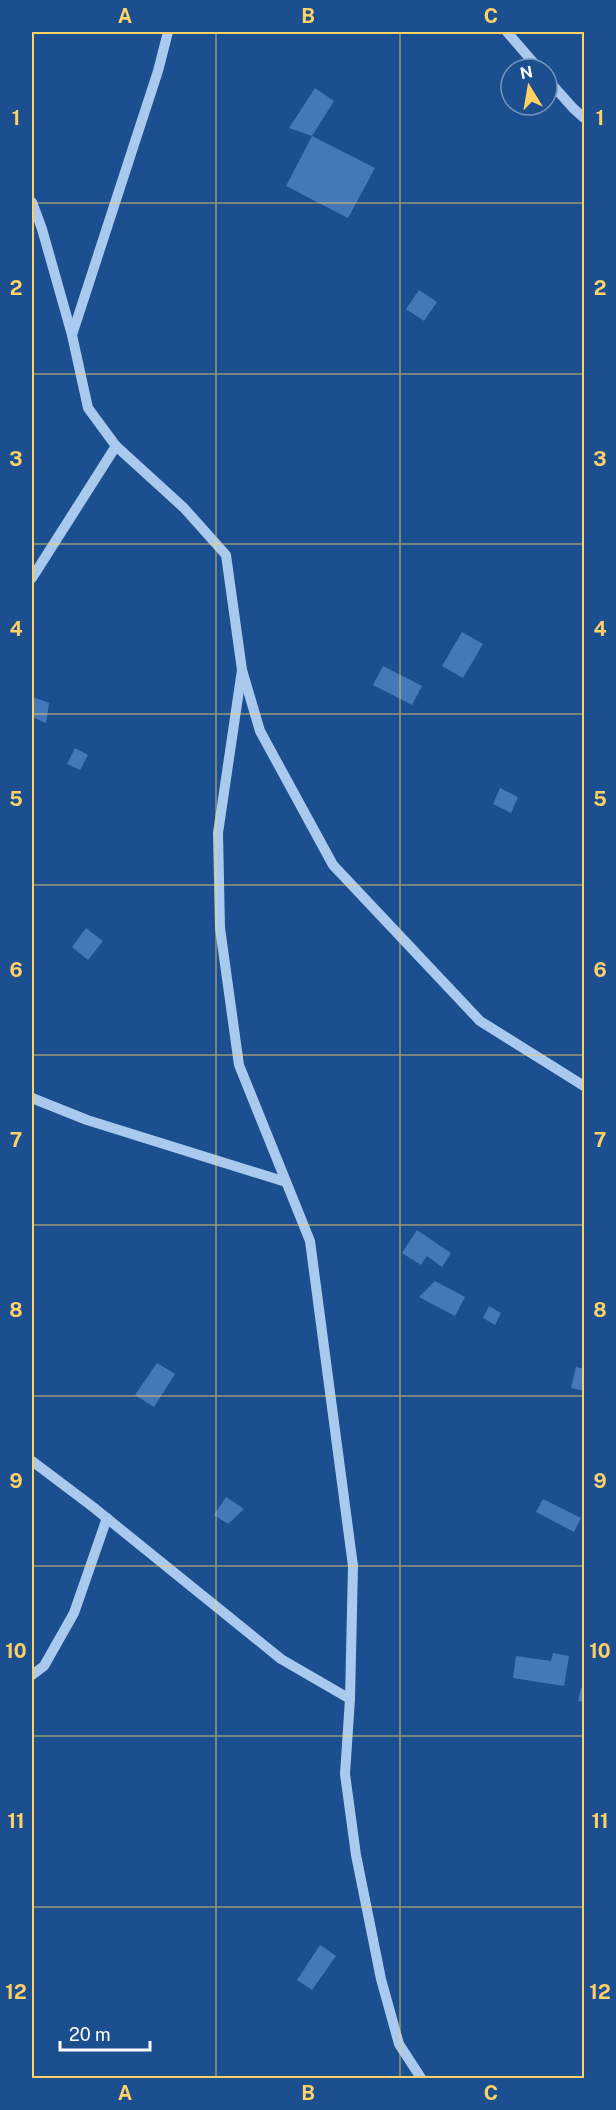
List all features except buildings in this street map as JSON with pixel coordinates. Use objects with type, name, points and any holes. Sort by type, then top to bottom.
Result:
[{"type":"street","points":[[72,335],[158,71],[168,32]]},
{"type":"street","points":[[507,32],[529,57]]},
{"type":"street","points":[[559,92],[585,118]]},
{"type":"street","points":[[32,202],[42,229],[72,335],[88,408],[116,446],[184,508],[226,555],[243,670],[260,731],[333,865],[480,1021],[585,1086]]},
{"type":"street","points":[[32,578],[116,446]]},
{"type":"street","points":[[243,670],[218,833],[220,928],[239,1065],[310,1241],[353,1566],[350,1699],[345,1774],[356,1855],[381,1979],[399,2044],[421,2079]]},
{"type":"street","points":[[32,1098],[87,1120],[286,1182]]},
{"type":"street","points":[[32,1461],[107,1518],[281,1659],[350,1699]]},
{"type":"street","points":[[32,1675],[44,1666],[74,1613],[107,1518]]}]
